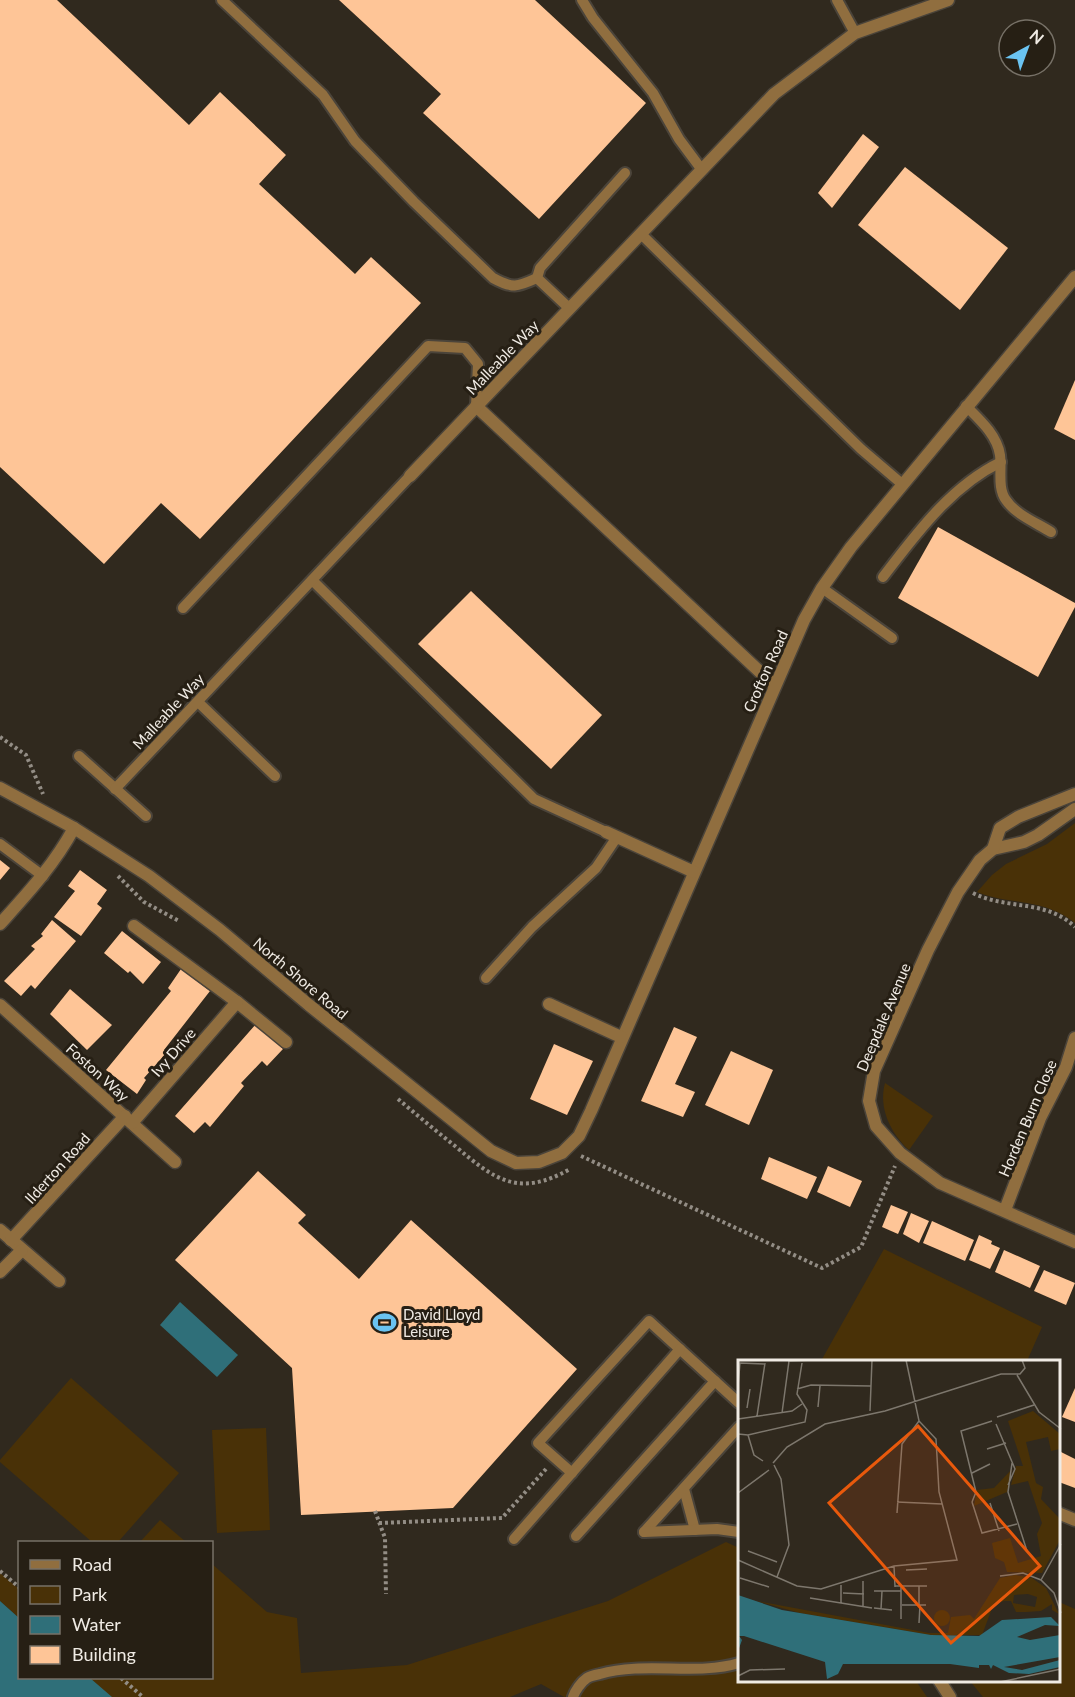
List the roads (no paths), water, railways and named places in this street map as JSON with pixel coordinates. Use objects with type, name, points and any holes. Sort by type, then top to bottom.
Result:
[{"type":"street","name":"Malleable Way","points":[[410,477],[774,94],[855,33],[948,0]]},
{"type":"street","name":"Crofton Road","points":[[579,1136],[804,620],[822,588],[851,547],[902,484],[1075,277]]},
{"type":"street","points":[[476,406],[775,686]]},
{"type":"street","name":"North Shore Road","points":[[0,788],[74,828],[149,876],[220,930],[309,1005],[491,1151],[516,1163],[539,1162],[562,1153],[579,1136]]},
{"type":"street","name":"Deepdale Avenue","points":[[1075,794],[1018,817],[1000,828],[993,849],[980,860],[958,892],[928,950],[874,1071],[869,1101],[876,1126],[900,1153],[940,1183],[1075,1242]]},
{"type":"street","points":[[993,849],[1024,842],[1075,809]]},
{"type":"street","points":[[0,924],[43,876],[74,828]]},
{"type":"street","points":[[612,835],[694,872]]},
{"type":"street","points":[[134,926],[237,1002],[286,1042]]},
{"type":"street","name":"Ivy Drive","points":[[128,1120],[237,1002]]},
{"type":"street","points":[[549,1004],[621,1038]]},
{"type":"street","name":"Foston Way","points":[[0,1005],[175,1162]]},
{"type":"street","name":"Horden Burn Close","points":[[1005,1210],[1040,1118],[1066,1067],[1075,1038]]},
{"type":"street","name":"Ilderton Road","points":[[11,1240],[128,1120]]},
{"type":"street","points":[[0,1230],[59,1281]]},
{"type":"street","points":[[0,1272],[22,1250]]},
{"type":"street","points":[[1060,1513],[1075,1520]]},
{"type":"street","points":[[940,1682],[950,1697]]},
{"type":"lane","points":[[222,0],[323,95],[355,141],[414,202],[493,278],[506,285],[517,287],[537,278],[540,268],[625,173]]},
{"type":"lane","points":[[582,0],[599,26],[653,93],[679,139],[702,170]]},
{"type":"lane","points":[[837,0],[855,33]]},
{"type":"lane","points":[[640,234],[861,449],[902,484]]},
{"type":"lane","points":[[537,278],[569,308]]},
{"type":"lane","points":[[183,608],[428,346],[465,348],[478,364],[476,406]]},
{"type":"lane","points":[[966,406],[992,435],[998,447],[1001,484],[1005,500],[1019,512],[1051,532]]},
{"type":"lane","points":[[883,577],[921,528],[958,490],[982,471],[1001,462]]},
{"type":"lane","name":"Malleable Way","points":[[116,789],[410,477]]},
{"type":"lane","points":[[313,581],[534,800],[612,835],[596,868],[532,927],[486,978]]},
{"type":"lane","points":[[822,588],[892,638]]},
{"type":"lane","points":[[198,702],[275,776]]},
{"type":"lane","points":[[79,756],[146,816]]},
{"type":"lane","points":[[0,844],[43,876]]},
{"type":"lane","points":[[572,1473],[538,1443],[649,1322],[738,1402]]},
{"type":"lane","points":[[514,1539],[680,1349]]},
{"type":"lane","points":[[576,1536],[715,1381]]},
{"type":"lane","points":[[738,1428],[644,1532],[717,1529],[738,1532]]},
{"type":"lane","points":[[684,1489],[695,1530]]},
{"type":"lane","points":[[573,1697],[587,1677],[611,1670],[647,1667],[696,1668],[738,1663]]},
{"type":"water","points":[[180,1302],[238,1355],[217,1377],[160,1325]]},
{"type":"water","points":[[0,1601],[18,1617],[18,1679],[91,1679],[112,1697],[0,1697]]},
{"type":"place","name":"David Lloyd Leisure","points":[[385,1323]]}]
